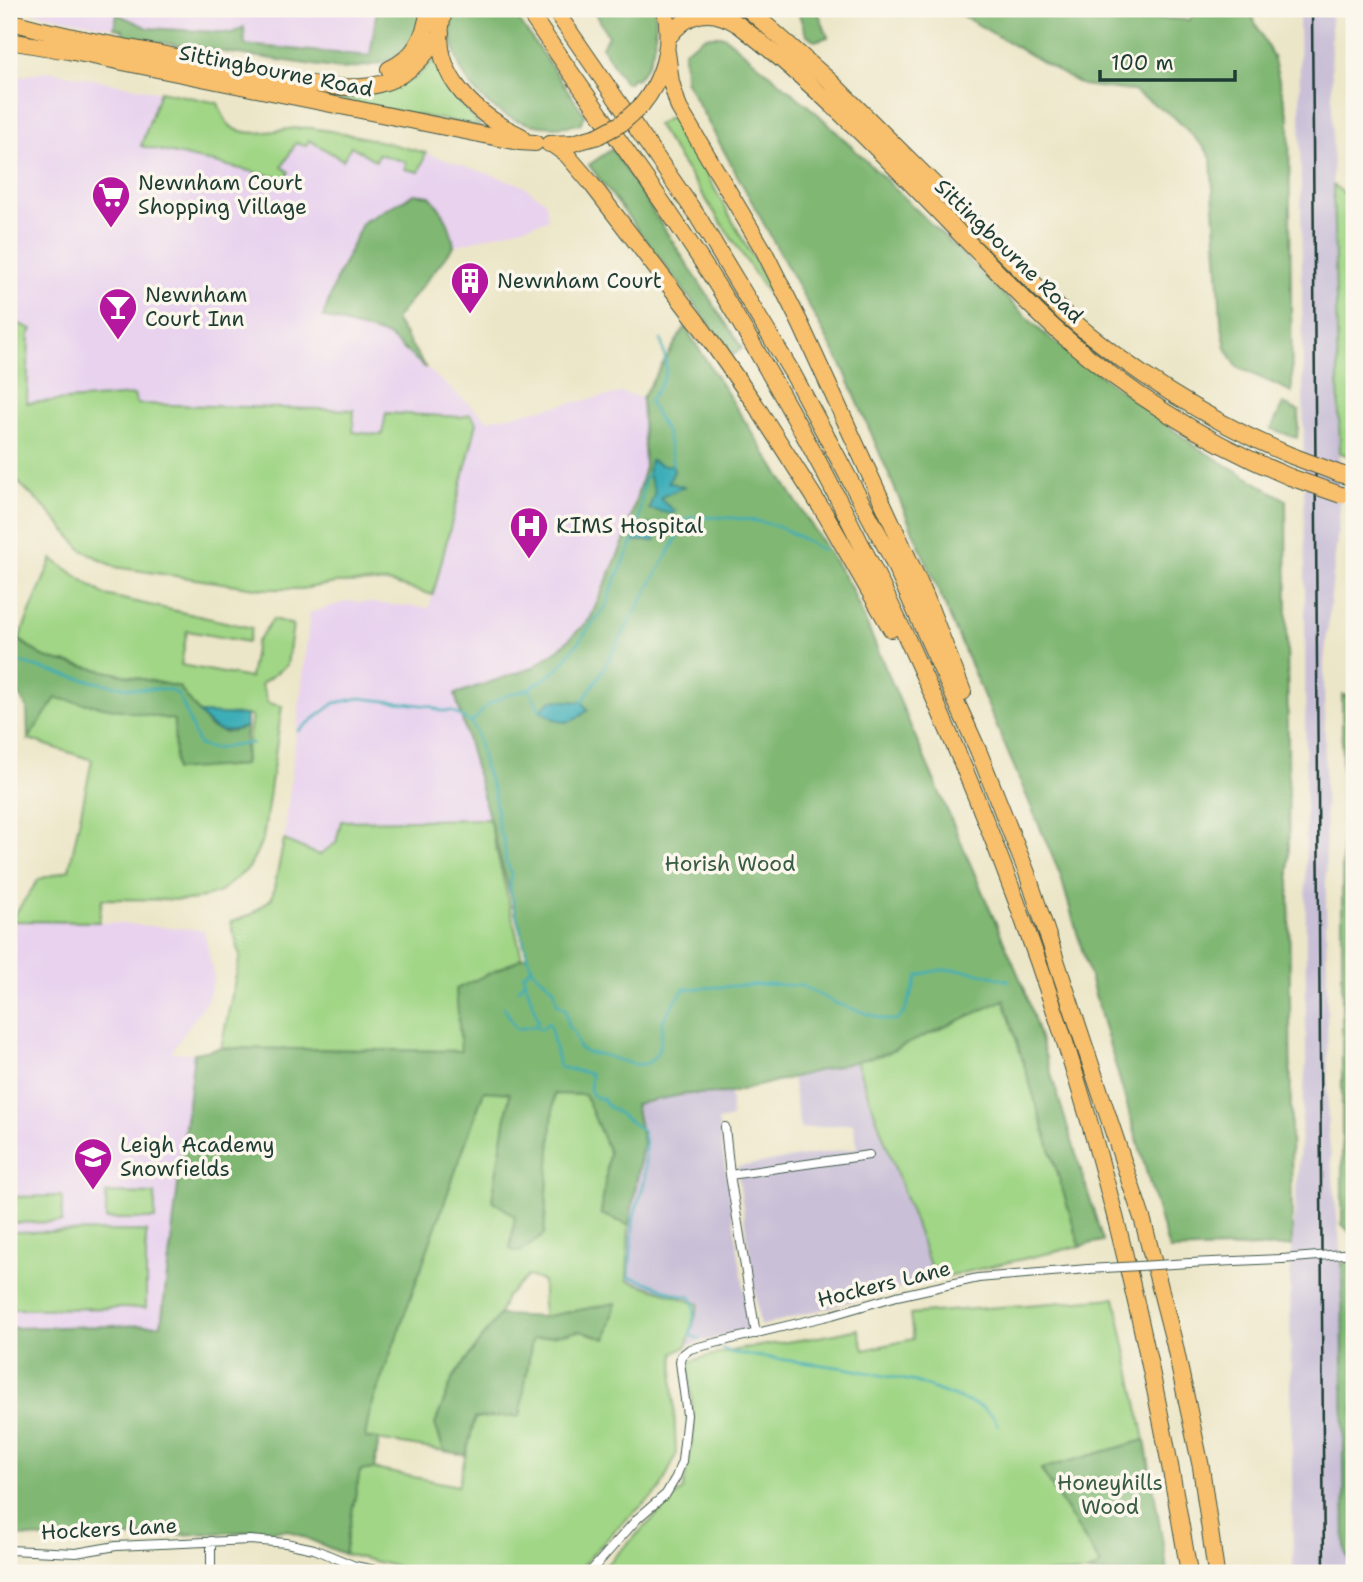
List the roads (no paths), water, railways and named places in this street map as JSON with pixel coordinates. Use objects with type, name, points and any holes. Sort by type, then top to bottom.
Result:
[{"type":"highway","points":[[527,9],[667,209],[734,312],[829,483],[954,743],[1004,867],[1090,1124],[1147,1349],[1170,1455],[1189,1573]]},
{"type":"highway","points":[[554,9],[698,216],[793,374],[890,555],[978,750],[1027,873],[1143,1221],[1174,1342],[1201,1467],[1216,1573]]},
{"type":"highway","points":[[664,9],[671,82],[679,108],[783,287],[925,595],[965,696],[978,750]]},
{"type":"highway","name":"Sittingbourne Road","points":[[748,9],[830,81],[1090,336],[1171,394],[1234,429],[1293,456],[1347,476]]},
{"type":"highway","points":[[439,10],[445,58],[450,74],[465,97],[499,125],[534,143]]},
{"type":"highway","points":[[273,76],[305,73],[350,78],[393,68],[406,59],[418,45],[425,27],[439,10]]},
{"type":"highway","name":"Sittingbourne Road","points":[[9,41],[519,142],[553,145],[598,136],[622,123],[641,106],[659,77],[667,45],[683,21],[702,14],[725,17],[739,25],[842,115],[1031,306],[1084,353],[1144,398],[1199,433],[1290,477],[1348,497]]},
{"type":"highway","name":"Sittingbourne Road","points":[[9,21],[273,76],[351,87],[375,85],[399,77],[416,66],[441,33]]},
{"type":"highway","points":[[553,145],[572,159],[735,374],[806,483],[889,625],[923,676]]},
{"type":"street","points":[[725,1127],[730,1175],[756,1334]]},
{"type":"street","points":[[730,1175],[869,1155]]},
{"type":"street","name":"Hockers Lane","points":[[589,1573],[638,1518],[666,1494],[676,1477],[682,1461],[687,1415],[681,1377],[681,1356],[690,1349],[978,1278],[1354,1253]]},
{"type":"street","name":"Hockers Lane","points":[[9,1550],[76,1553],[116,1546],[250,1540],[314,1549],[355,1566],[390,1573]]},
{"type":"street","points":[[211,1541],[211,1573]]},
{"type":"water","points":[[650,460],[661,465],[673,465],[674,472],[668,482],[684,487],[661,497],[662,501],[675,511],[672,514],[649,509],[655,491],[648,474]]},
{"type":"water","points":[[638,525],[658,528],[655,541],[633,541]]},
{"type":"water","points":[[552,700],[582,702],[588,710],[575,720],[559,721],[540,710]]},
{"type":"water","points":[[199,713],[246,715],[246,727],[231,731],[215,729]]},
{"type":"waterway","points":[[661,340],[666,372],[649,401],[667,434],[673,465]]},
{"type":"waterway","points":[[638,525],[644,481],[648,474]]},
{"type":"waterway","points":[[582,702],[688,518],[726,518],[765,523],[788,531],[823,550]]},
{"type":"waterway","points":[[472,722],[489,704],[529,689],[557,670],[609,602],[609,595],[633,541]]},
{"type":"waterway","points":[[9,659],[104,684],[169,690],[181,699],[199,745],[213,749],[252,743]]},
{"type":"waterway","points":[[529,689],[540,710]]},
{"type":"waterway","points":[[298,731],[335,703],[360,698],[430,706],[441,711],[452,711],[471,723],[476,731],[485,769],[494,792],[499,830],[511,872],[510,889],[528,959],[534,971],[554,989],[557,1003],[566,1010],[568,1026],[574,1032],[579,1048],[587,1052],[627,1063],[649,1062],[659,1048],[663,1021],[684,989],[767,984],[802,986],[835,1003],[886,1020],[896,1020],[904,1013],[918,976],[952,969],[1009,981]]},
{"type":"waterway","points":[[532,967],[523,975],[538,1020],[536,1026]]},
{"type":"waterway","points":[[519,989],[525,980]]},
{"type":"waterway","points":[[504,1007],[516,1029],[536,1026],[539,1029],[548,1023],[559,1067],[591,1074],[590,1091],[595,1097],[603,1099],[608,1106],[642,1130],[645,1142],[645,1180],[634,1216],[629,1277],[691,1297],[695,1311],[690,1335],[700,1339]]},
{"type":"waterway","points":[[721,1348],[733,1353],[845,1368],[916,1382],[981,1407],[993,1416],[998,1426]]},
{"type":"railway","points":[[1312,9],[1324,1573]]},
{"type":"place","name":"Newnham Court Shopping Village","points":[[111,229]]},
{"type":"place","name":"Newnham Court","points":[[470,315]]},
{"type":"place","name":"Newnham Court Inn","points":[[118,341]]},
{"type":"place","name":"KIMS Hospital","points":[[529,560]]},
{"type":"place","name":"Leigh Academy Snowfields","points":[[93,1191]]},
{"type":"park label","name":"Horish Wood","points":[[730,864]]},
{"type":"park label","name":"Honeyhills Wood","points":[[1110,1495]]}]
